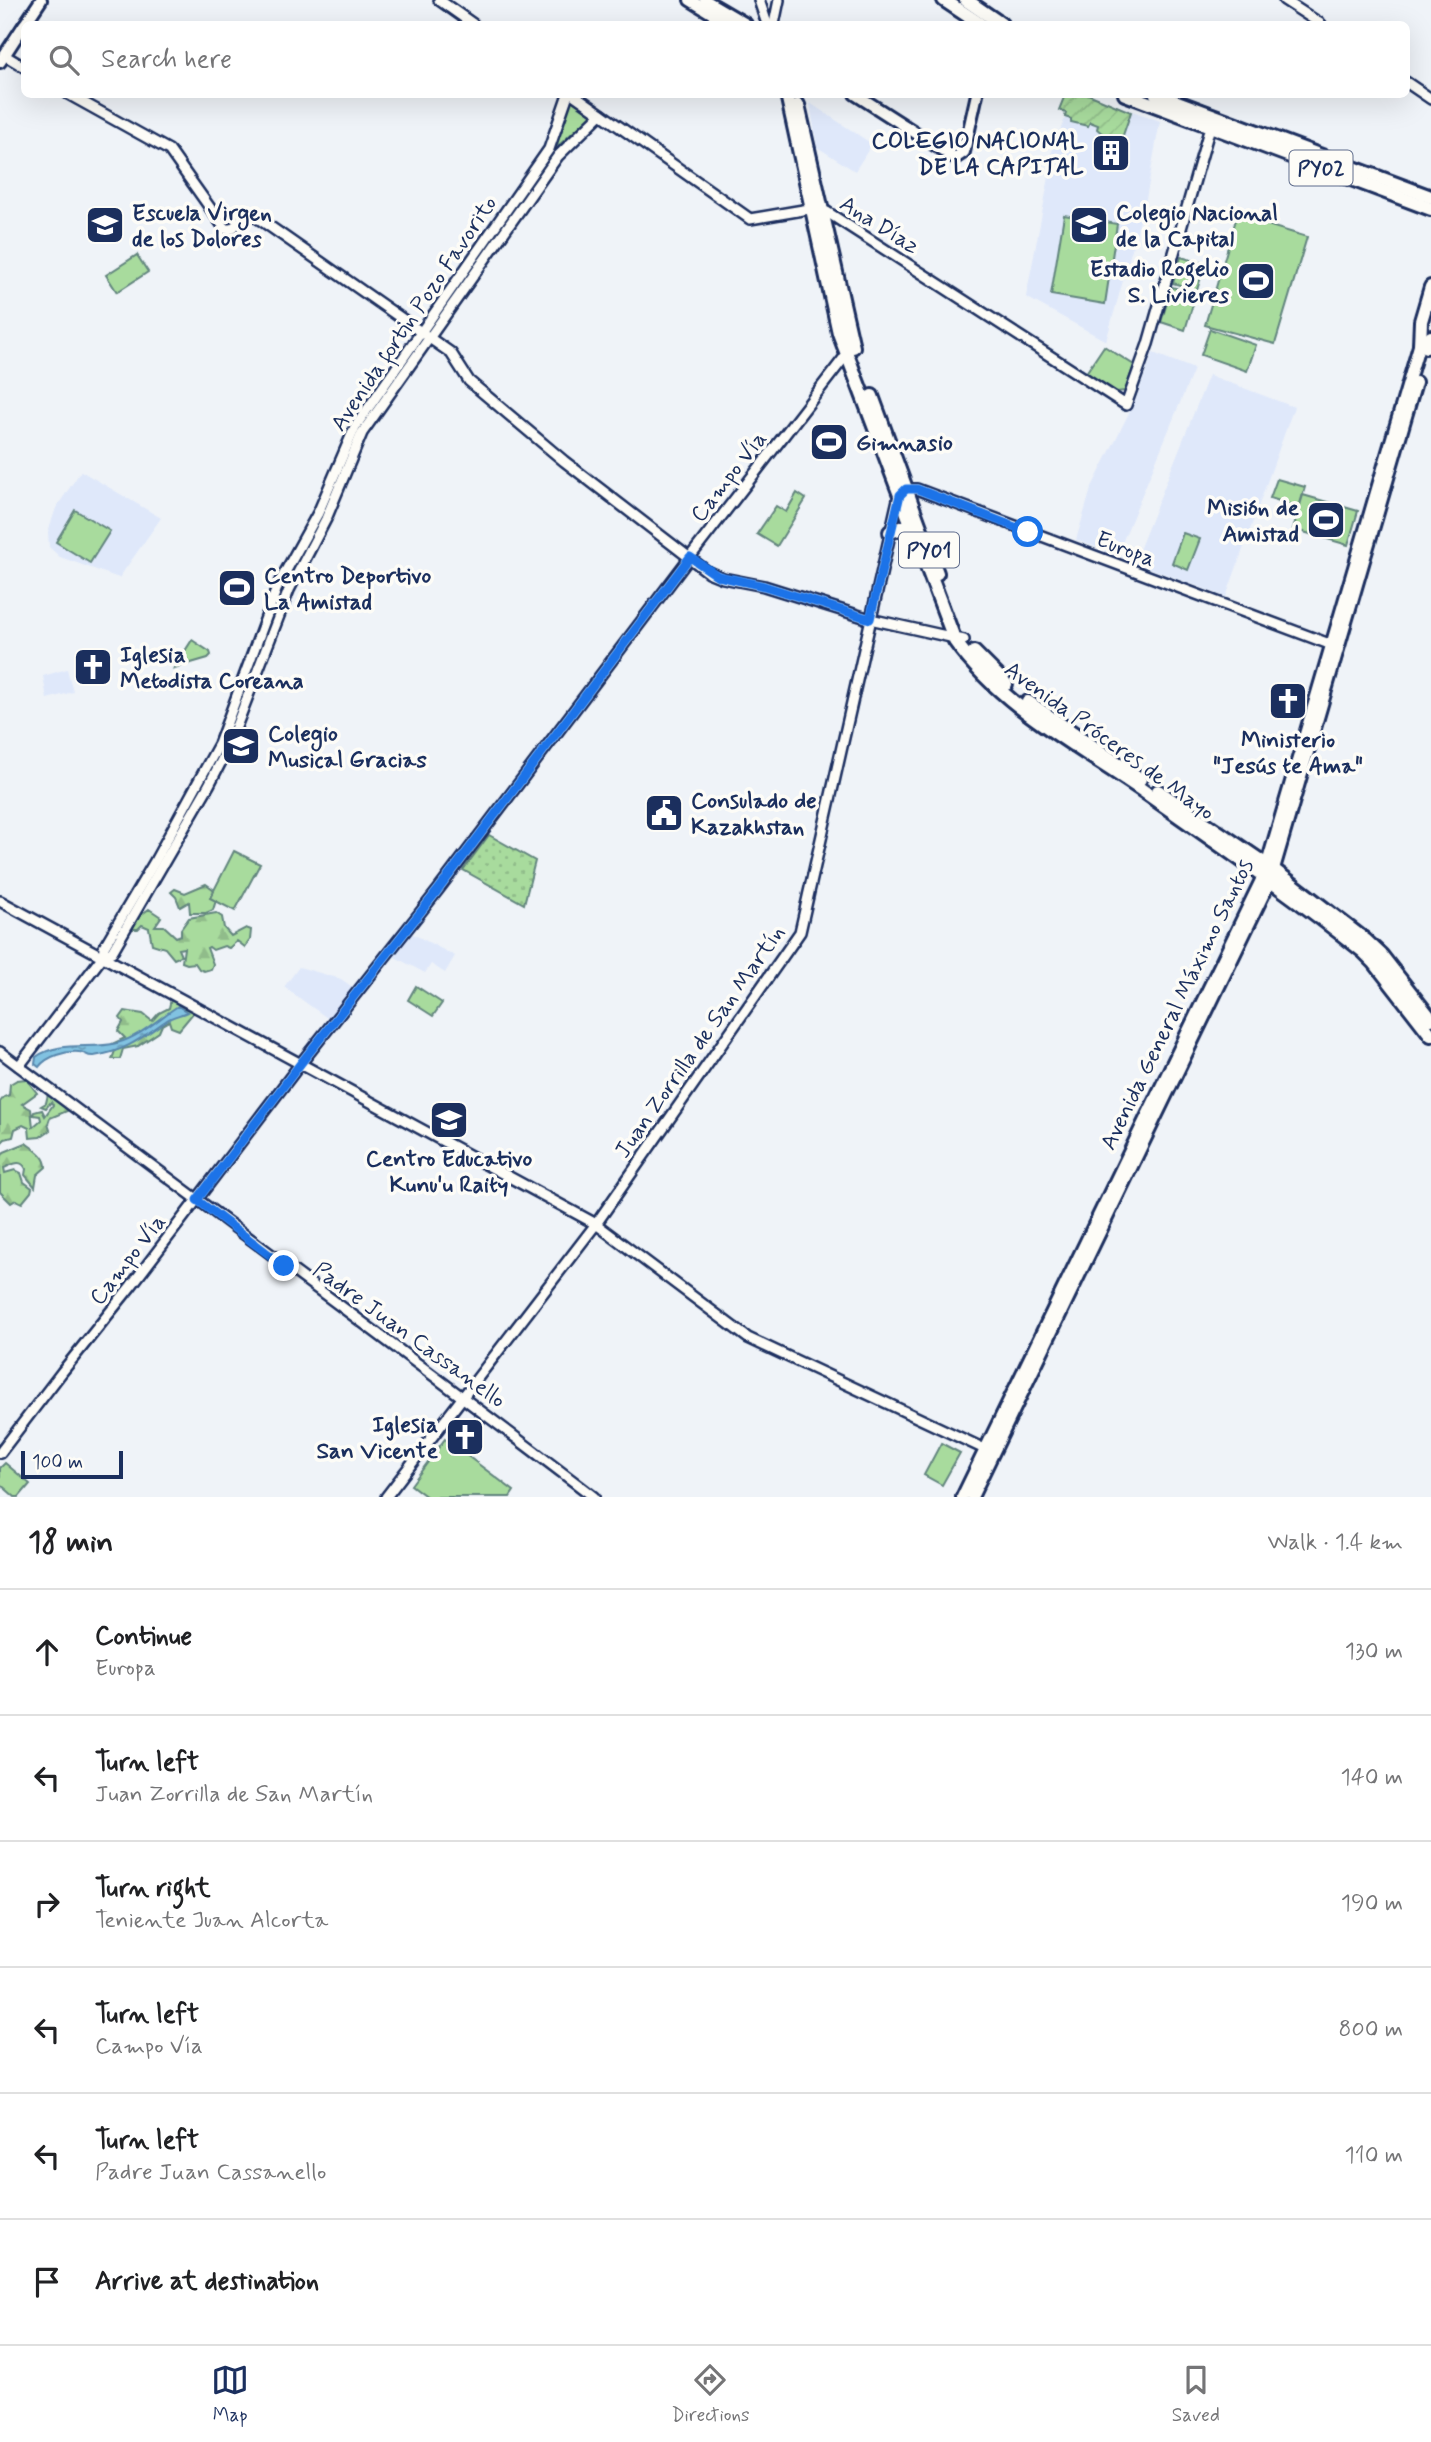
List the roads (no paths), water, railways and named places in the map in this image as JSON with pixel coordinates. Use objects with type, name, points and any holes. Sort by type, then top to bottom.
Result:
[{"type":"highway","points":[[944,0],[976,21]]},
{"type":"highway","points":[[965,0],[994,21]]},
{"type":"highway","name":"Avenida Próceres de Mayo","points":[[788,98],[803,172],[816,209],[851,343],[903,492],[910,525],[959,639],[1029,704],[1269,873]]},
{"type":"highway","name":"Avenida Próceres de Mayo","points":[[796,98],[839,333],[959,639]]},
{"type":"highway","name":"PY02","points":[[1135,98],[1431,209]]},
{"type":"highway","name":"PY02","points":[[1167,98],[1431,197]]},
{"type":"highway","points":[[1425,343],[1421,321],[1431,288]]},
{"type":"highway","points":[[890,532],[910,525]]},
{"type":"highway","name":"PY01","points":[[1269,873],[1373,947],[1431,1018]]},
{"type":"highway","name":"PY01","points":[[1269,873],[1370,957],[1431,1035]]},
{"type":"main road","points":[[28,21],[41,0]]},
{"type":"main road","points":[[690,0],[724,21]]},
{"type":"main road","points":[[705,0],[741,21]]},
{"type":"main road","points":[[2,59],[21,31]]},
{"type":"main road","points":[[861,98],[951,157],[960,157],[964,152],[976,98]]},
{"type":"main road","name":"Avenida General Máximo Santos","points":[[962,1497],[989,1451],[1269,873],[1425,343],[1431,305]]},
{"type":"main road","name":"Avenida General Máximo Santos","points":[[1269,873],[1332,645],[1431,328]]},
{"type":"main road","name":"Avenida General Máximo Santos","points":[[972,1497],[989,1451]]},
{"type":"street","points":[[439,0],[469,21]]},
{"type":"street","points":[[1284,0],[1316,21]]},
{"type":"street","points":[[759,2],[771,8],[779,2]]},
{"type":"street","points":[[759,2],[766,21]]},
{"type":"street","points":[[775,21],[779,2]]},
{"type":"street","points":[[2,59],[21,67]]},
{"type":"street","points":[[1410,85],[1431,99]]},
{"type":"street","points":[[75,98],[169,150],[228,230],[247,213],[256,217],[453,355],[468,381],[554,452],[718,576],[764,586],[870,619],[959,639]]},
{"type":"street","name":"Avenida fortin Pozo Favorito","points":[[19,1066],[103,956],[112,952],[209,785],[227,750],[289,590],[326,519],[362,433],[548,149],[569,98]]},
{"type":"street","name":"Ana Díaz","points":[[577,98],[750,219],[816,209],[1126,405],[1148,344],[1210,127]]},
{"type":"street","name":"Avenida fortin Pozo Favorito","points":[[424,335],[558,156],[601,114]]},
{"type":"street","points":[[548,149],[558,156]]},
{"type":"street","name":"Campo Vía","points":[[0,1453],[438,890],[847,354]]},
{"type":"street","name":"Europa","points":[[903,492],[917,489],[1332,645]]},
{"type":"street","name":"Juan Zorrilla de San Martín","points":[[386,1497],[596,1224],[800,932],[890,532],[903,492]]},
{"type":"street","points":[[0,901],[596,1224],[748,1338],[989,1451]]},
{"type":"street","name":"Padre Juan Cassanello","points":[[0,1052],[594,1497]]},
{"type":"water","points":[[178,1006],[187,1012],[169,1019],[125,1047],[94,1056],[79,1052],[62,1053],[51,1057],[39,1067],[35,1064],[36,1057],[55,1049],[107,1045],[125,1040]]},
{"type":"place","name":"COLEGIO NACIONAL DE LA CAPITAL","points":[[1111,153]]},
{"type":"place","name":"Escuela Virgen de los Dolores","points":[[105,225]]},
{"type":"place","name":"Colegio Nacional de la Capital","points":[[1089,225]]},
{"type":"place","name":"Estadio Rogelio S. Livieres","points":[[1256,281]]},
{"type":"place","name":"Gimnasio","points":[[829,442]]},
{"type":"place","name":"Misión de Amistad","points":[[1326,520]]},
{"type":"place","name":"Centro Deportivo La Amistad","points":[[237,588]]},
{"type":"place","name":"Iglesia Metodista Coreana","points":[[93,667]]},
{"type":"place","name":"Ministerio \"Jesús te Ama\"","points":[[1288,701]]},
{"type":"place","name":"Colegio Musical Gracias","points":[[241,746]]},
{"type":"place","name":"Consulado de Kazakhstan","points":[[664,813]]},
{"type":"place","name":"Centro Educativo Kunu'u Raity","points":[[449,1120]]},
{"type":"place","name":"Iglesia San Vicente","points":[[465,1437]]}]
